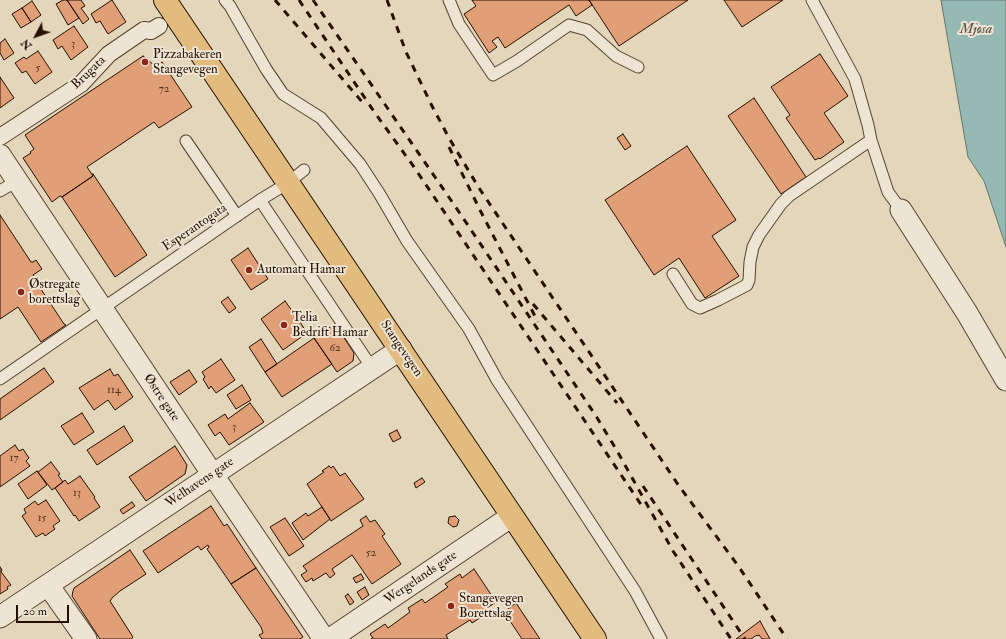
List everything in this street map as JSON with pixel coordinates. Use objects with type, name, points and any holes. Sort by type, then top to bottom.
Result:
[{"type":"main road","name":"Stangevegen","points":[[164,0],[296,176],[400,349],[595,639]]},
{"type":"street","name":"Brugata","points":[[0,137],[81,84],[109,54],[144,30],[151,31],[159,26]]},
{"type":"street","name":"Østre gate","points":[[0,155],[9,186],[102,308],[212,475],[324,639]]},
{"type":"street","points":[[901,210],[967,313],[1006,380]]},
{"type":"street","name":"Welhavens gate","points":[[0,617],[400,349]]},
{"type":"street","name":"Wergelands gate","points":[[330,639],[512,516]]},
{"type":"street","points":[[48,585],[86,639]]},
{"type":"lane","points":[[225,0],[230,6],[266,69],[283,94],[321,118],[360,164],[407,241],[469,329],[497,380],[635,591],[661,639]]},
{"type":"lane","points":[[449,0],[458,24],[493,75],[517,61],[569,25],[588,30],[616,56],[638,67]]},
{"type":"lane","points":[[812,0],[855,79],[871,140],[888,192],[901,210]]},
{"type":"lane","points":[[673,274],[692,304],[700,308],[747,285],[753,247],[762,230],[781,204],[789,196],[871,140]]},
{"type":"lane","points":[[186,141],[237,216]]},
{"type":"lane","name":"Esperantogata","points":[[0,379],[296,176]]},
{"type":"lane","points":[[260,200],[372,368]]},
{"type":"water","name":"Mjøsa","points":[[941,0],[1006,0],[1006,247],[984,181],[968,157]]},
{"type":"building","points":[[63,0],[67,0],[79,18],[68,25],[56,4]]},
{"type":"building","points":[[67,0],[81,0],[85,6],[81,8],[89,19],[83,24]]},
{"type":"building","points":[[112,0],[126,22],[108,34],[100,21],[96,23],[91,14]]},
{"type":"building","points":[[472,0],[589,0],[592,5],[576,16],[569,5],[505,48],[498,37],[492,41],[497,47],[489,53],[464,14],[476,6]]},
{"type":"building","points":[[589,0],[688,0],[619,46]]},
{"type":"building","points":[[724,0],[783,0],[742,27]]},
{"type":"building","points":[[32,1],[41,15],[31,22],[22,8]]},
{"type":"building","points":[[22,8],[31,22],[21,28],[12,14]]},
{"type":"building","points":[[74,26],[88,47],[71,60],[62,46],[58,49],[53,40]]},
{"type":"building","points":[[5,39],[14,53],[4,60],[0,53],[0,43]]},
{"type":"building","points":[[38,51],[52,72],[35,84],[26,71],[22,73],[15,63],[24,57],[26,59]]},
{"type":"building","points":[[820,54],[848,96],[824,113],[844,142],[820,159],[815,160],[786,118],[790,115],[771,87]]},
{"type":"building","points":[[143,56],[155,66],[162,62],[192,107],[159,128],[154,122],[87,167],[93,176],[52,202],[23,158],[34,149],[25,135]]},
{"type":"building","points":[[0,77],[14,98],[0,108]]},
{"type":"building","points":[[754,98],[806,177],[781,194],[728,116]]},
{"type":"building","points":[[623,134],[631,146],[625,150],[617,138]]},
{"type":"building","points":[[687,146],[736,220],[712,236],[739,276],[705,298],[679,258],[654,275],[605,200]]},
{"type":"building","points":[[93,174],[147,255],[115,277],[62,197],[93,176]]},
{"type":"building","name":"Østregate borettslag","points":[[0,215],[31,262],[36,260],[42,269],[33,275],[33,277],[66,325],[41,342],[18,307],[0,319]]},
{"type":"building","points":[[248,248],[268,279],[251,290],[231,260]]},
{"type":"building","points":[[228,297],[236,308],[229,313],[221,302]]},
{"type":"building","points":[[285,301],[293,312],[296,309],[303,320],[300,322],[307,333],[283,350],[261,319]]},
{"type":"building","points":[[335,324],[354,353],[353,361],[337,372],[314,338]]},
{"type":"building","points":[[314,338],[332,364],[282,397],[265,372]]},
{"type":"building","points":[[261,339],[277,364],[265,372],[249,347]]},
{"type":"building","points":[[221,359],[235,380],[216,393],[211,386],[209,389],[203,379],[205,377],[202,372]]},
{"type":"building","points":[[44,368],[54,382],[0,420],[0,399]]},
{"type":"building","points":[[110,369],[114,376],[118,374],[133,397],[115,410],[108,400],[94,410],[79,388]]},
{"type":"building","points":[[189,370],[197,382],[179,395],[170,382]]},
{"type":"building","points":[[242,385],[251,400],[236,409],[227,395]]},
{"type":"building","points":[[250,403],[264,422],[229,445],[220,432],[215,436],[208,425],[225,414],[228,419]]},
{"type":"building","points":[[82,413],[94,432],[74,445],[61,426]]},
{"type":"building","points":[[124,426],[133,441],[97,465],[87,450]]},
{"type":"building","points":[[397,430],[401,438],[393,442],[389,434]]},
{"type":"building","points":[[15,445],[19,451],[23,449],[29,458],[26,461],[30,466],[0,487],[0,456]]},
{"type":"building","points":[[175,446],[187,465],[185,474],[146,501],[129,477]]},
{"type":"building","points":[[51,462],[60,474],[58,475],[63,482],[52,490],[38,472]]},
{"type":"building","points":[[329,466],[331,468],[333,466],[340,476],[345,473],[364,499],[331,521],[307,484],[324,472],[322,471]]},
{"type":"building","points":[[37,471],[47,485],[28,499],[18,484]]},
{"type":"building","points":[[80,476],[95,497],[94,498],[100,507],[79,521],[55,488],[65,480],[68,484]]},
{"type":"building","points":[[422,478],[425,482],[416,488],[414,483]]},
{"type":"building","points":[[46,500],[60,521],[53,526],[55,529],[45,536],[43,533],[36,537],[22,516],[26,513],[24,509],[35,501],[38,505]]},
{"type":"building","points":[[132,502],[135,506],[123,514],[120,510]]},
{"type":"building","points":[[211,506],[224,526],[227,524],[256,568],[231,584],[207,549],[209,547],[208,545],[201,550],[198,546],[158,573],[143,551]]},
{"type":"building","points":[[322,507],[330,519],[303,540],[292,523],[306,513],[308,516]]},
{"type":"building","points":[[366,516],[370,522],[375,520],[385,534],[382,536],[401,564],[372,584],[352,555],[332,569],[335,574],[330,578],[326,573],[313,581],[312,578],[306,582],[301,575],[307,571],[303,566],[363,526],[360,520]]},
{"type":"building","points":[[455,516],[459,520],[457,526],[453,527],[448,523],[449,517]]},
{"type":"building","points":[[285,518],[304,546],[289,556],[270,527]]},
{"type":"building","points":[[130,550],[146,574],[120,591],[110,601],[133,637],[131,639],[100,639],[72,596],[74,588]]},
{"type":"building","points":[[0,567],[2,570],[1,572],[11,585],[0,594]]},
{"type":"building","points":[[256,568],[303,637],[300,639],[262,639],[259,635],[263,633],[261,627],[231,584]]},
{"type":"building","name":"Stangevegen Borettslag","points":[[474,569],[496,602],[484,610],[486,614],[472,623],[470,620],[446,635],[448,639],[371,639],[373,638],[370,634],[385,624],[388,628],[410,612],[408,608],[422,599],[425,603],[448,587],[445,584],[460,574],[462,578]]},
{"type":"building","points":[[361,574],[364,579],[356,583],[353,578]]},
{"type":"building","points":[[365,587],[369,595],[362,600],[357,592]]},
{"type":"building","points":[[348,594],[354,602],[350,605],[345,596]]},
{"type":"building","points":[[516,603],[540,639],[522,639],[504,612]]},
{"type":"building","points":[[760,621],[770,639],[762,639],[759,635],[757,635],[751,639],[736,639]]},
{"type":"railway","points":[[275,0],[363,103]]},
{"type":"railway","points":[[299,0],[375,113],[414,167],[642,506]]},
{"type":"railway","points":[[313,0],[457,209],[596,416],[673,551],[731,639]]},
{"type":"railway","points":[[387,0],[406,52],[432,106],[479,188],[679,486],[739,567],[787,639]]},
{"type":"railway","points":[[449,147],[538,322]]},
{"type":"railway","points":[[533,304],[617,403]]},
{"type":"railway","points":[[643,486],[745,639]]},
{"type":"place","name":"Pizzabakeren Stangevegen","points":[[145,62]]},
{"type":"place","name":"Automat1 Hamar","points":[[249,270]]},
{"type":"place","name":"Østregate borettslag","points":[[21,292]]},
{"type":"place","name":"Telia Bedrift Hamar","points":[[284,325]]},
{"type":"place","name":"Stangevegen Borettslag","points":[[451,606]]}]
